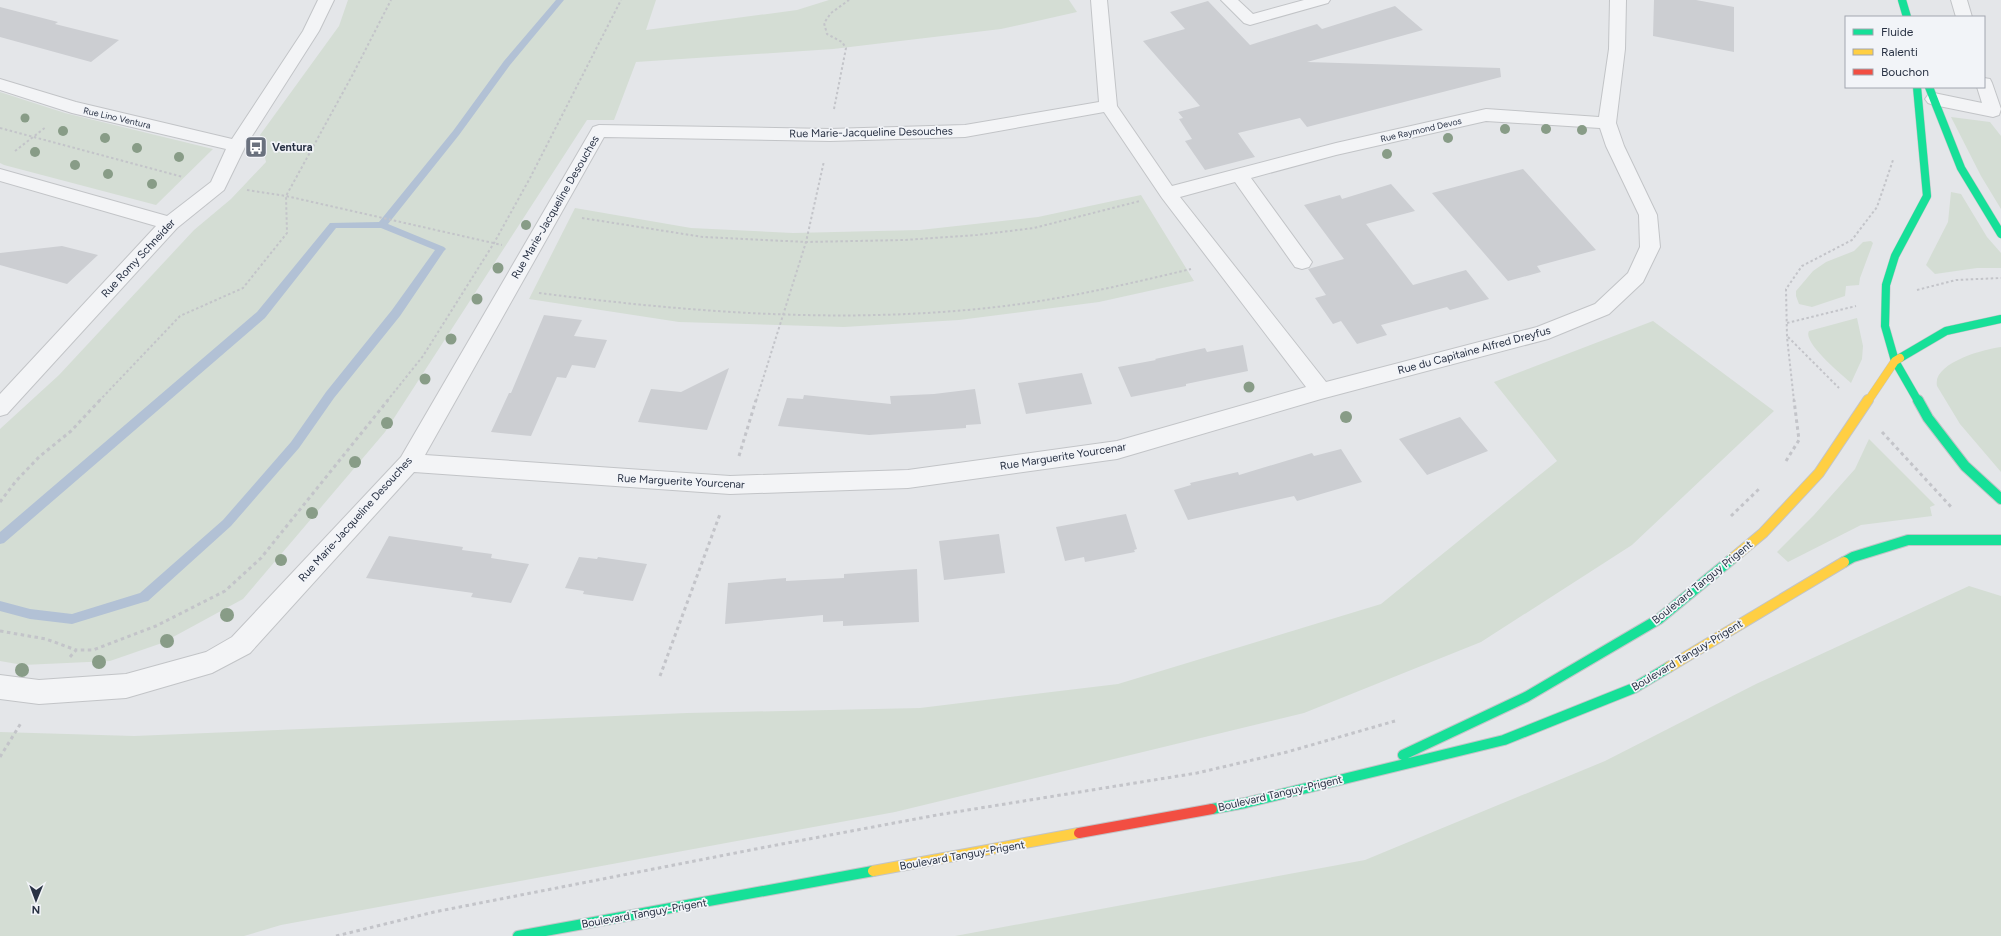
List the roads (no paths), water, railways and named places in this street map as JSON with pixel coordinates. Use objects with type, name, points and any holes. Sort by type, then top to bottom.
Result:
[{"type":"main road","points":[[1902,0],[1907,16]]},
{"type":"main road","points":[[1917,88],[1926,196],[1895,256],[1886,285],[1885,326],[1895,361],[1928,418],[1965,466],[2001,500]]},
{"type":"main road","points":[[1932,93],[1961,168],[2001,234]]},
{"type":"main road","name":"Boulevard Tanguy Prigent","points":[[1362,774],[1526,697],[1659,619],[1763,533],[1819,472],[1862,412],[1895,361],[1946,331],[2001,319]]},
{"type":"main road","name":"Boulevard Tanguy-Prigent","points":[[518,936],[1245,803],[1504,740],[1634,688],[1853,557],[1908,540],[2001,540]]},
{"type":"street","name":"Rue Romy Schneider","points":[[0,408],[170,223],[218,186],[236,146],[311,32],[326,0]]},
{"type":"street","points":[[1099,0],[1108,106],[1168,194],[1321,391]]},
{"type":"street","points":[[1229,0],[1250,20],[1322,0]]},
{"type":"street","name":"Rue du Capitaine Alfred Dreyfus","points":[[1321,391],[1541,334],[1602,309],[1636,277],[1650,247],[1648,215],[1615,146],[1607,123],[1616,49],[1618,0]]},
{"type":"street","points":[[1959,0],[1964,16]]},
{"type":"street","name":"Rue Lino Ventura","points":[[0,84],[72,107],[236,146]]},
{"type":"street","points":[[1932,93],[1993,111],[1985,86]]},
{"type":"street","name":"Rue Marie-Jacqueline Desouches","points":[[0,687],[39,692],[126,686],[212,662],[240,645],[408,463],[600,130],[830,135],[965,131],[1108,106]]},
{"type":"street","name":"Rue Raymond Devos","points":[[1168,194],[1336,149],[1486,115],[1607,123]]},
{"type":"street","points":[[0,175],[170,223]]},
{"type":"street","points":[[1239,175],[1302,262]]},
{"type":"street","name":"Rue Marguerite Yourcenar","points":[[408,463],[730,485],[908,479],[1117,450],[1321,391]]},
{"type":"waterway","points":[[382,225],[456,133],[507,63],[560,0]]},
{"type":"waterway","points":[[0,539],[261,315],[333,225],[382,225]]},
{"type":"waterway","points":[[0,606],[30,614],[72,619],[144,597],[227,523],[295,445],[330,395],[396,313],[441,249],[382,225]]},
{"type":"place","name":"Ventura","points":[[256,147]]}]
